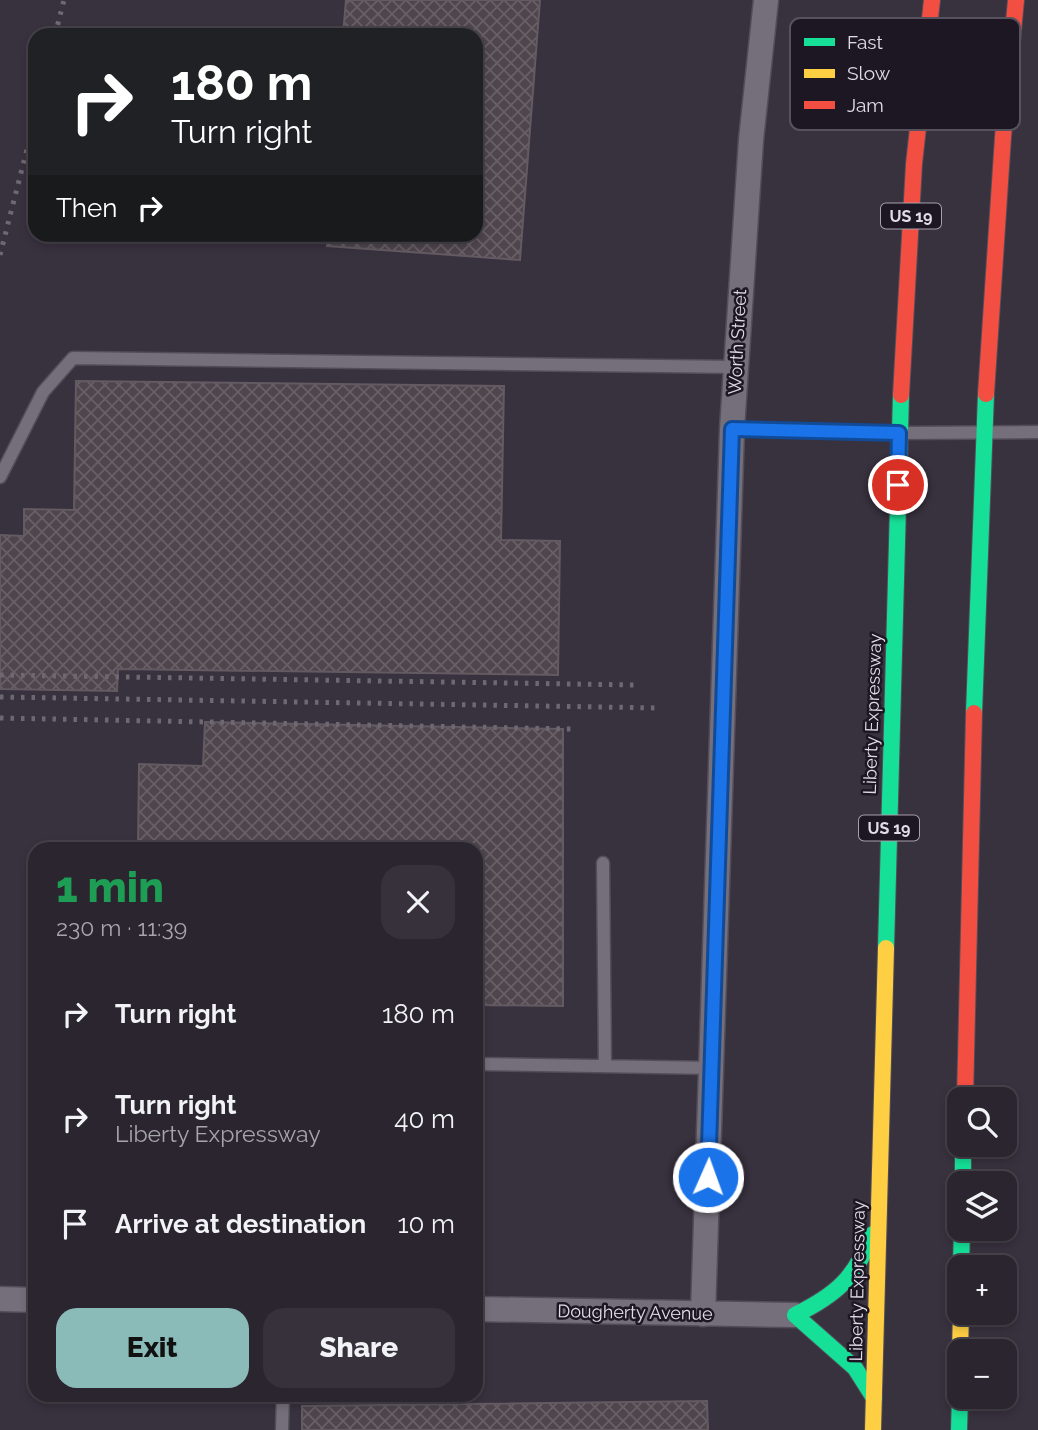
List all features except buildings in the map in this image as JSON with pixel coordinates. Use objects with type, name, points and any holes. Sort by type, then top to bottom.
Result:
[{"type":"highway","name":"Liberty Expressway","points":[[930,18],[932,0]]},
{"type":"highway","points":[[1014,18],[1016,0]]},
{"type":"highway","name":"Liberty Expressway","points":[[873,1430],[899,433],[918,130]]},
{"type":"highway","points":[[964,1087],[982,430],[992,263],[1004,130]]},
{"type":"highway","points":[[874,1398],[855,1368],[795,1315],[827,1300],[857,1273],[877,1223]]},
{"type":"highway","points":[[959,1430],[960,1409]]},
{"type":"street","name":"Worth Street","points":[[703,1314],[732,429],[751,140],[766,0]]},
{"type":"street","points":[[0,1299],[28,1300]]},
{"type":"street","name":"Dougherty Avenue","points":[[483,1309],[795,1315]]},
{"type":"lane","points":[[0,477],[43,392],[73,358],[736,367]]},
{"type":"lane","points":[[732,429],[899,433],[982,430],[1038,432]]},
{"type":"lane","points":[[603,863],[605,1066]]},
{"type":"lane","points":[[483,1064],[712,1068]]},
{"type":"lane","points":[[282,1430],[283,1402]]},
{"type":"railway","points":[[57,28],[64,0]]},
{"type":"railway","points":[[0,255],[28,145]]},
{"type":"railway","points":[[0,675],[634,685]]},
{"type":"railway","points":[[0,697],[661,708]]},
{"type":"railway","points":[[0,718],[571,729]]},
{"type":"traffic: fast","points":[[974,713],[986,394]]},
{"type":"traffic: fast","points":[[886,948],[901,395]]},
{"type":"traffic: fast","points":[[963,1157],[963,1171]]},
{"type":"traffic: fast","points":[[873,1234],[859,1262],[843,1283],[823,1300],[795,1315],[855,1368],[874,1398]]},
{"type":"traffic: fast","points":[[961,1255],[962,1241]]},
{"type":"traffic: fast","points":[[959,1430],[960,1409]]},
{"type":"traffic: slow","points":[[873,1430],[886,948]]},
{"type":"traffic: slow","points":[[960,1339],[961,1325]]},
{"type":"traffic: jam","points":[[930,18],[932,0]]},
{"type":"traffic: jam","points":[[1014,18],[1016,0]]},
{"type":"traffic: jam","points":[[901,395],[918,130]]},
{"type":"traffic: jam","points":[[986,394],[1004,130]]},
{"type":"traffic: jam","points":[[965,1087],[974,713]]},
{"type":"route","points":[[708,1177],[732,429],[899,433],[898,485]]}]
